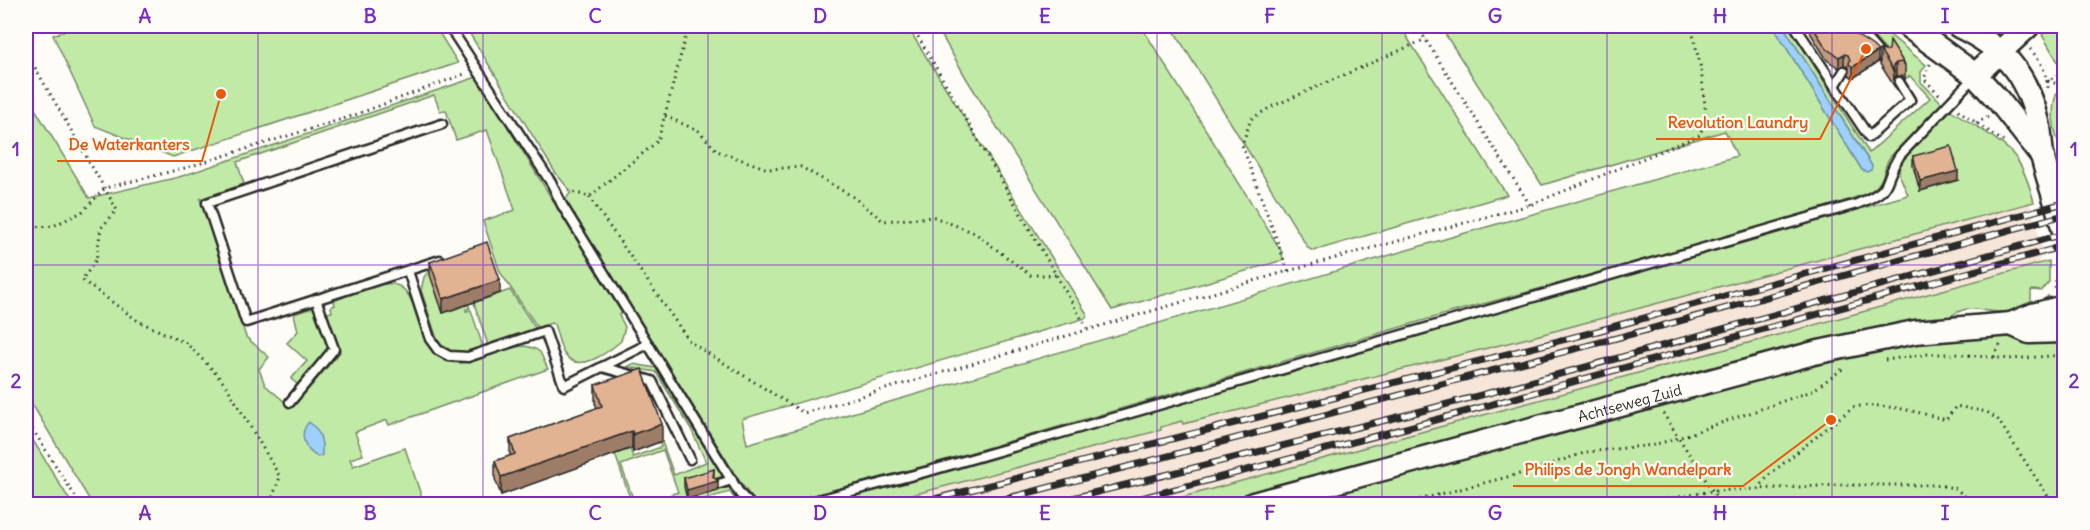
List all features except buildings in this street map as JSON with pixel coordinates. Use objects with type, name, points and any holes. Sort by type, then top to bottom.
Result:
[{"type":"street","points":[[1908,26],[1975,75],[1999,101],[2043,158]]},
{"type":"street","points":[[1959,26],[1988,41],[2001,51],[2022,77],[2038,123],[2043,158],[2064,231]]},
{"type":"street","points":[[1975,75],[2028,26]]},
{"type":"street","name":"Achtseweg Zuid","points":[[1253,504],[1814,353],[1915,332],[2011,324],[2033,315],[2064,308]]},
{"type":"street","name":"Achtseweg Zuid","points":[[2011,324],[2029,332],[2064,331]]},
{"type":"lane","points":[[449,26],[552,184],[562,205],[740,494],[750,504]]},
{"type":"lane","points":[[1795,26],[1869,137],[1910,100],[1899,82]]},
{"type":"lane","points":[[1863,26],[1864,36],[1884,59]]},
{"type":"lane","points":[[1858,46],[1864,36]]},
{"type":"lane","points":[[1835,86],[1844,71]]},
{"type":"lane","points":[[802,504],[929,471],[1857,204],[1886,188],[1894,164],[1900,155],[1975,75]]},
{"type":"lane","points":[[442,124],[207,203],[246,322],[452,256]]},
{"type":"lane","points":[[408,271],[430,339],[438,350],[449,356],[468,357],[545,331],[564,386],[648,344]]},
{"type":"lane","points":[[290,402],[334,349],[316,299]]},
{"type":"lane","points":[[602,367],[651,381],[690,459]]},
{"type":"lane","points":[[719,484],[732,480]]},
{"type":"path","points":[[589,197],[658,141],[685,39],[682,26]]},
{"type":"path","points":[[912,26],[1088,330]]},
{"type":"path","points":[[1417,26],[1530,205]]},
{"type":"path","points":[[552,184],[589,197],[690,342],[804,413],[1288,271],[1530,205],[1700,135],[1706,115],[1701,69],[1691,26]]},
{"type":"path","points":[[1288,271],[1242,145],[1251,119],[1271,107],[1426,39]]},
{"type":"path","points":[[26,52],[117,210],[101,228],[96,260],[82,280],[138,321],[186,343],[212,369],[227,387],[280,477],[270,504]]},
{"type":"path","points":[[1930,64],[1924,79],[1927,84],[1949,103],[2012,147]]},
{"type":"path","points":[[26,225],[29,227],[53,226],[82,212],[105,188],[185,168],[352,116],[477,70]]},
{"type":"path","points":[[2064,71],[2048,81],[2064,86]]},
{"type":"path","points":[[665,116],[699,131],[717,151],[768,169],[801,167],[852,196],[882,221],[934,217],[975,233],[1030,275],[1057,275]]},
{"type":"path","points":[[1976,123],[1990,116]]},
{"type":"path","points":[[1877,361],[1928,354],[2010,359],[2064,355]]},
{"type":"path","points":[[2058,355],[2064,400]]},
{"type":"path","points":[[1402,504],[1523,473],[1587,452],[1653,445],[1678,438],[1812,391],[1844,367]]},
{"type":"path","points":[[1653,396],[1722,504]]},
{"type":"path","points":[[1758,489],[1768,475],[1853,407],[1864,405],[1907,411],[1946,420],[1956,406],[1987,412],[1998,420],[2051,501]]},
{"type":"path","points":[[26,419],[80,504]]},
{"type":"path","points":[[1638,504],[1713,491],[1841,485],[1937,485],[1955,488],[1971,504]]},
{"type":"path","points":[[2045,504],[2064,493]]},
{"type":"path","points":[[1482,504],[1498,501],[1507,504]]},
{"type":"shaded area","points":[[2030,203],[2045,257],[2039,259],[2040,264],[1163,504],[843,504],[1915,234]]},
{"type":"green space","points":[[76,26],[435,26],[458,63],[173,157],[95,126],[53,35]]},
{"type":"green space","points":[[465,26],[907,26],[1087,314],[1086,318],[742,419],[747,444],[1455,236],[1737,156],[1725,131],[1542,185],[1440,26],[1773,26],[1862,170],[1869,161],[1783,26],[1789,26],[1869,153],[1930,98],[1910,76],[1905,79],[1890,55],[1869,32],[1869,27],[1879,26],[1926,65],[1921,72],[1921,82],[1942,103],[1890,157],[1878,185],[1858,197],[1640,262],[1449,313],[928,465],[784,503],[769,504],[755,502],[740,482],[565,200],[571,192],[555,172]]},
{"type":"green space","points":[[936,26],[1141,26],[1282,252],[1283,260],[1112,310]]},
{"type":"green space","points":[[1171,26],[1400,26],[1507,195],[1313,251],[1308,248]]},
{"type":"green space","points":[[2054,26],[2064,26],[2064,66],[2061,67],[2042,35]]},
{"type":"green space","points":[[477,77],[622,313],[619,315],[625,327],[621,341],[592,360],[576,362],[569,359],[563,352],[554,324],[538,328],[500,272],[483,221],[515,210],[487,130],[456,140],[446,110],[440,111],[434,95],[237,162],[244,184],[200,199],[246,337],[269,357],[259,369],[265,385],[292,408],[340,352],[327,313],[332,312],[331,307],[335,305],[334,301],[366,288],[386,284],[398,286],[407,293],[428,343],[436,354],[447,361],[459,363],[471,361],[507,349],[530,347],[540,352],[548,369],[389,425],[387,420],[355,432],[363,455],[350,459],[353,466],[405,448],[424,504],[92,504],[26,394],[26,94],[89,198],[179,177]]},
{"type":"green space","points":[[2060,91],[2064,93],[2064,112],[2059,144],[2053,113],[2054,101]]},
{"type":"green space","points":[[1951,110],[1995,139],[2016,158],[2025,174],[2034,202],[1532,337],[1183,424],[1182,421],[1161,427],[1161,430],[877,504],[824,504],[931,476],[1908,195],[1899,174],[1900,163]]},
{"type":"green space","points":[[2049,261],[2049,282],[2041,291],[2031,291],[2031,302],[2041,302],[2048,296],[2048,304],[2037,308],[2001,312],[1962,310],[1947,319],[1760,357],[1217,504],[1157,504]]},
{"type":"green space","points":[[432,267],[443,312],[468,304],[470,308],[466,311],[471,310],[483,347],[456,353],[445,349],[438,342],[421,290],[424,277]]},
{"type":"green space","points":[[510,290],[536,329],[488,345],[474,303]]},
{"type":"green space","points":[[315,307],[329,350],[298,385],[291,379],[307,361],[287,343],[298,331],[294,314]]},
{"type":"green space","points":[[1985,337],[2053,338],[2064,342],[2064,504],[1286,504],[1815,362],[1918,342]]},
{"type":"green space","points":[[633,364],[656,368],[723,476],[714,479],[688,499],[730,487],[740,504],[730,492],[687,504],[644,504],[678,492],[663,450],[621,465],[635,504],[632,504],[615,454],[630,449],[633,457],[661,447],[660,442],[662,442],[674,475],[706,462],[691,429],[656,372],[627,367]]},
{"type":"green space","points":[[26,429],[72,504],[26,504]]},
{"type":"water","points":[[1773,26],[1783,26],[1872,166],[1871,170],[1867,172],[1862,170]]},
{"type":"water","points":[[309,422],[318,432],[321,440],[322,455],[318,457],[309,450],[304,441],[304,431]]},
{"type":"railway","points":[[915,504],[1590,333],[2064,203]]},
{"type":"railway","points":[[986,504],[1643,331],[2064,215]]},
{"type":"railway","points":[[1049,504],[1414,413],[2064,234]]},
{"type":"railway","points":[[1119,504],[1417,425],[2064,246]]},
{"type":"place","name":"Revolution Laundry","points":[[1866,49]]},
{"type":"place","name":"De Waterkanters","points":[[221,94]]},
{"type":"place","name":"Philips de Jongh Wandelpark","points":[[1831,420]]}]
